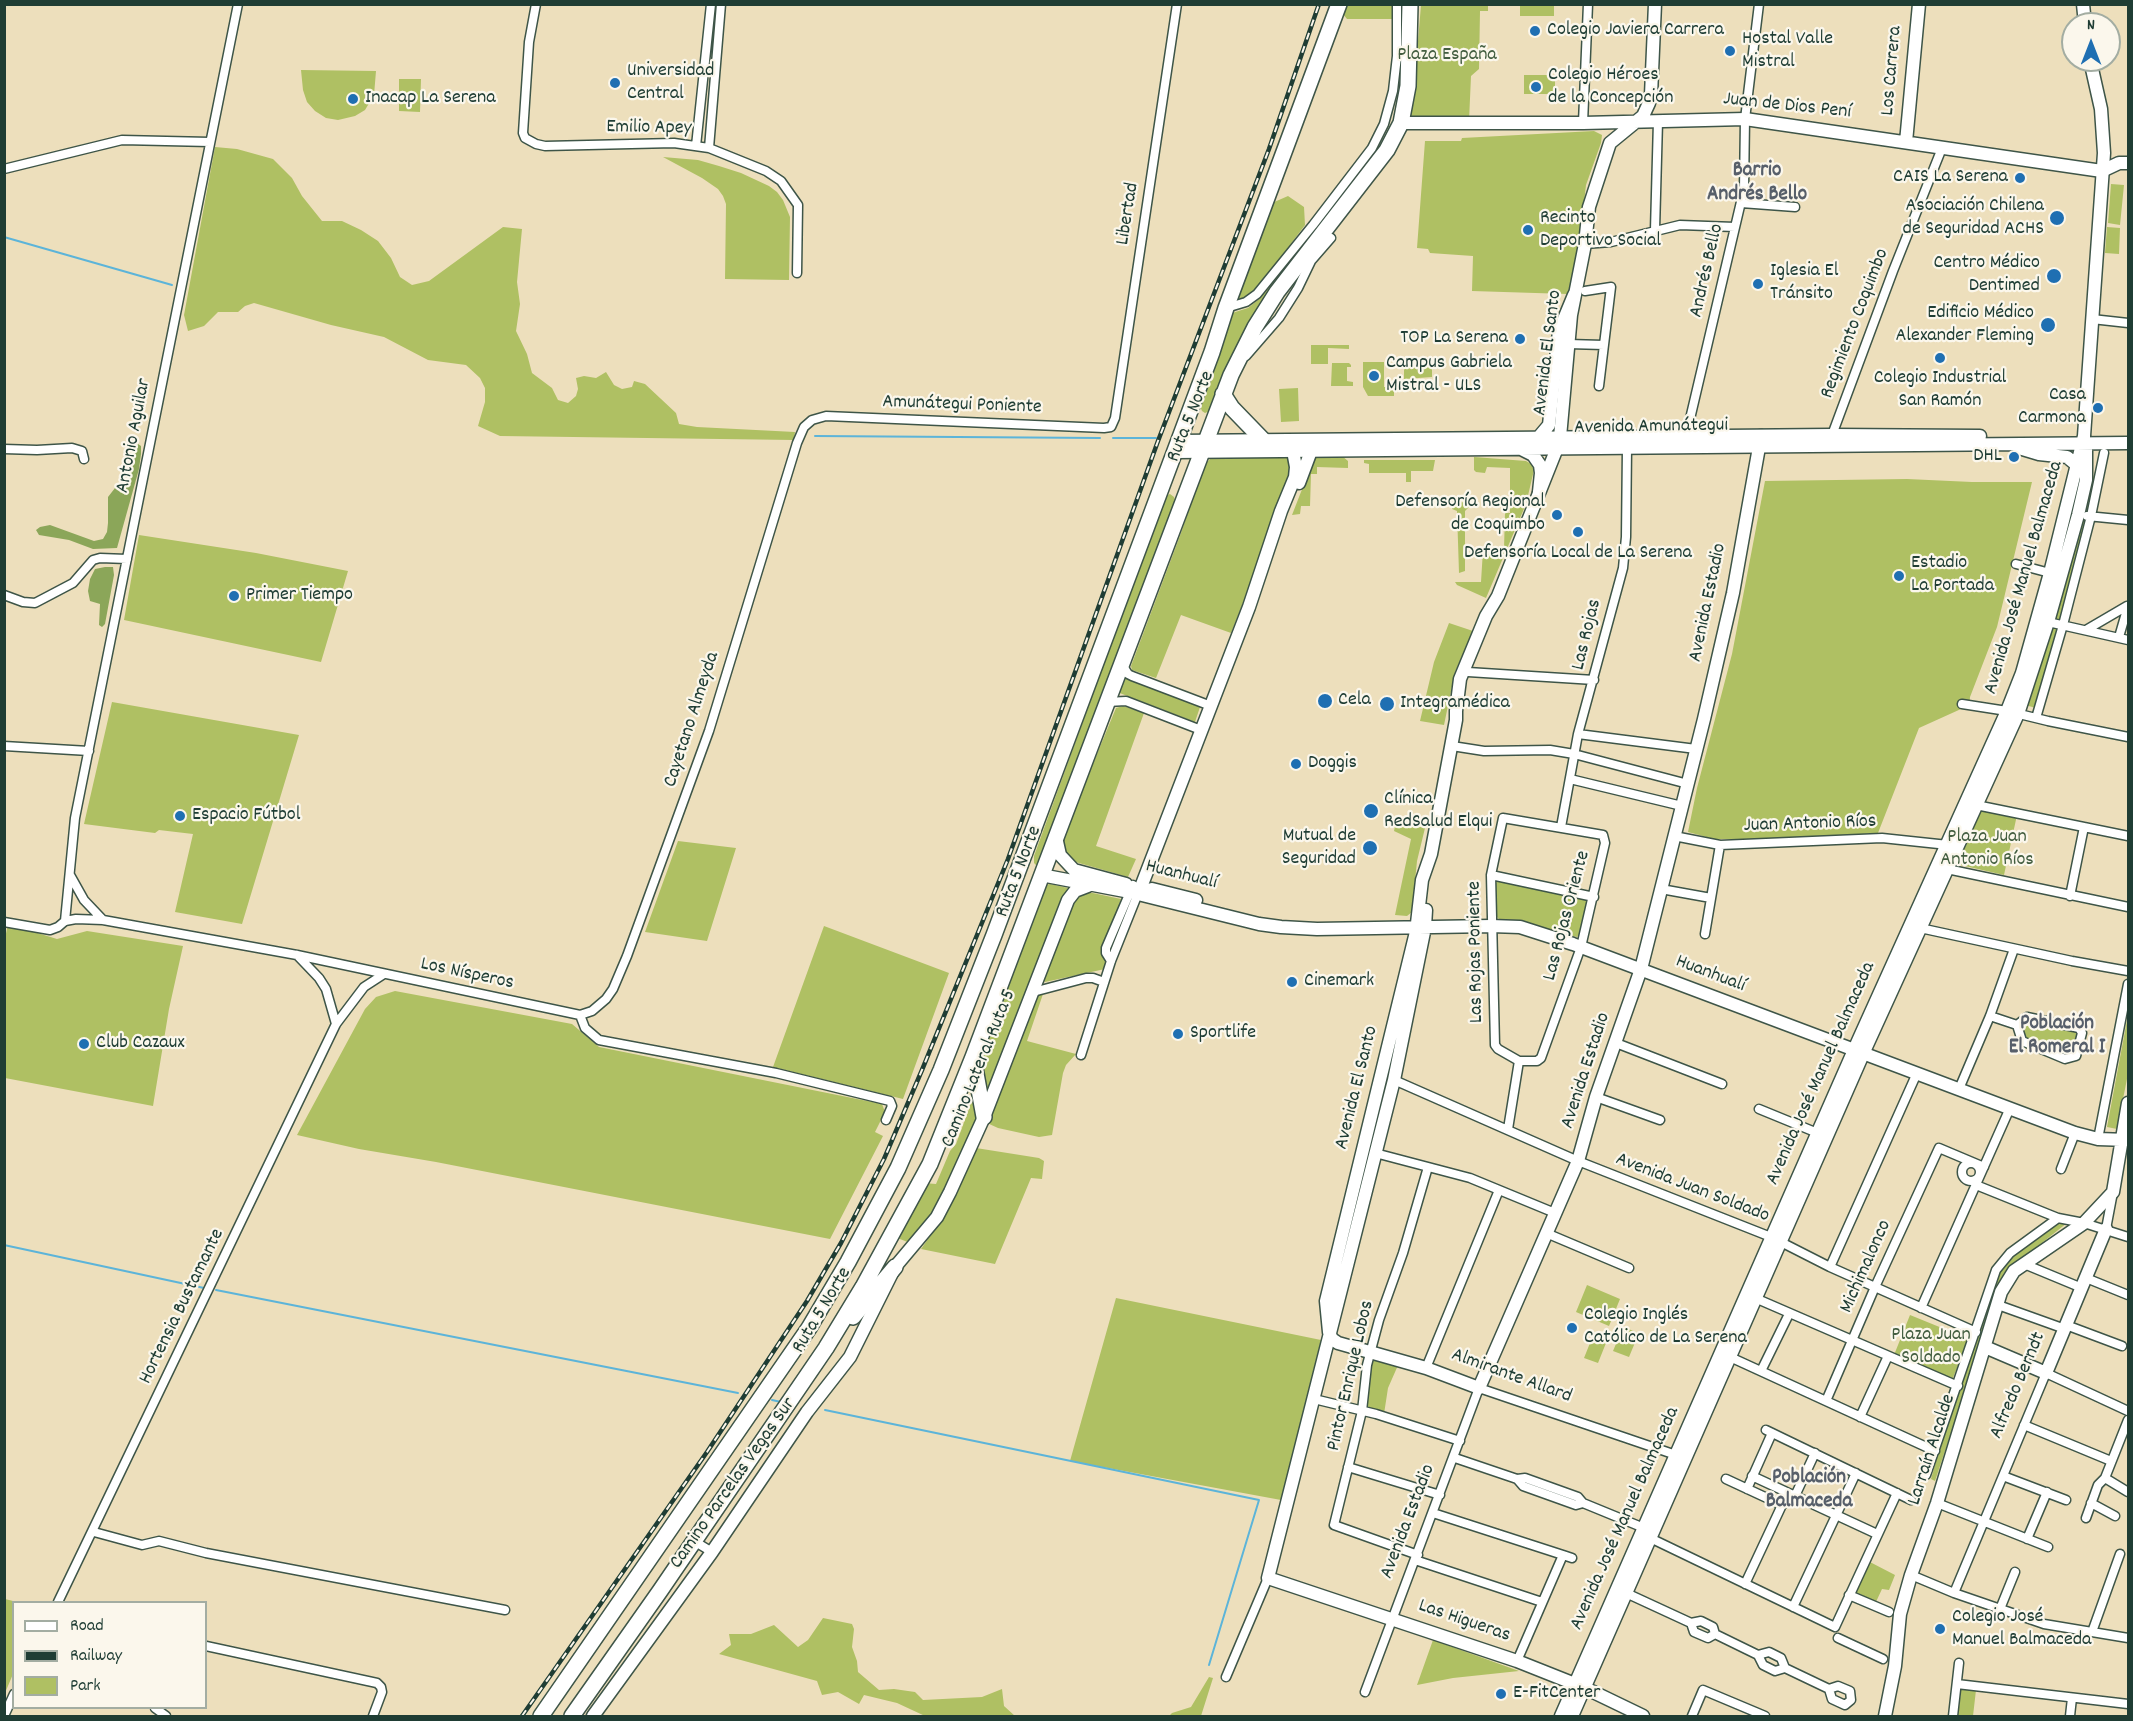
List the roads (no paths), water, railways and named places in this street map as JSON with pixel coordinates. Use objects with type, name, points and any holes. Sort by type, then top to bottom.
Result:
[{"type":"highway","name":"Ruta 5 Norte","points":[[541,1716],[775,1379],[826,1301],[892,1180],[932,1093],[994,935],[1177,447],[1339,4]]},
{"type":"highway","name":"Ruta 5 Norte","points":[[572,1716],[826,1348],[920,1184],[973,1057],[1231,375],[1266,309],[1289,276],[1324,241],[1387,150],[1401,123],[1408,86],[1407,5]]},
{"type":"highway","points":[[1223,394],[1232,408],[1263,440]]},
{"type":"highway","points":[[1191,407],[1200,417],[1207,418],[1215,413]]},
{"type":"highway","points":[[1162,485],[1172,483],[1178,486],[1183,499]]},
{"type":"highway","points":[[1026,845],[1027,863],[1033,871],[1041,875]]},
{"type":"highway","points":[[973,1057],[984,1117]]},
{"type":"highway","points":[[826,1348],[895,1268]]},
{"type":"main road","points":[[1655,4],[1652,95],[1658,121]]},
{"type":"main road","name":"Los Carrera","points":[[1906,142],[1919,4]]},
{"type":"main road","name":"Avenida José Manuel Balmaceda","points":[[1858,1052],[1920,928],[1976,805],[2048,622],[2078,515],[2102,171],[2103,122],[2093,72]]},
{"type":"main road","points":[[1598,123],[1606,128],[1610,143],[1645,114],[1652,95]]},
{"type":"main road","name":"Juan de Dios Pení","points":[[1401,123],[1598,123],[1745,119],[2102,171],[2119,163],[2128,163]]},
{"type":"main road","name":"Avenida El Santo","points":[[1268,1578],[1394,1080],[1420,927],[1422,880],[1431,854],[1452,746],[1462,671],[1486,616],[1498,596],[1558,443],[1568,344],[1580,293],[1589,207],[1610,143]]},
{"type":"main road","points":[[1538,438],[1549,425],[1559,331],[1580,293]]},
{"type":"main road","name":"Avenida Amunátegui","points":[[1203,446],[1311,451],[1520,449],[1558,443],[1686,436],[1760,441]]},
{"type":"main road","name":"Avenida Amunátegui","points":[[1833,440],[2004,444],[2083,441],[2128,436]]},
{"type":"main road","name":"Avenida Amunátegui","points":[[1177,447],[1263,440],[1538,438],[1558,443],[1627,448],[1760,441],[1833,440],[2083,441],[2106,448],[2128,443]]},
{"type":"main road","points":[[1135,889],[1150,863],[1249,607],[1296,473],[1293,451],[1296,444],[1303,440]]},
{"type":"main road","name":"Avenida Estadio","points":[[1479,1388],[1578,1161],[1596,1097],[1641,969],[1733,593],[1760,441]]},
{"type":"main road","points":[[2004,444],[2039,454],[2067,457],[2082,468],[2097,450],[2106,448]]},
{"type":"main road","points":[[1520,449],[1533,455],[1540,465],[1539,492]]},
{"type":"main road","points":[[1273,538],[1286,513],[1311,451]]},
{"type":"main road","name":"Avenida José Manuel Balmaceda","points":[[1572,1716],[1580,1686],[1645,1533],[1776,1240],[1948,844],[2013,712],[2050,573],[2082,468]]},
{"type":"main road","name":"Avenida El Santo","points":[[1456,720],[1461,712],[1468,672],[1498,596]]},
{"type":"main road","name":"Huanhualí","points":[[1056,837],[1060,855],[1074,870],[1264,925],[1317,929],[1520,927],[1641,969],[2075,1133],[2098,1139],[2125,1140]]},
{"type":"main road","points":[[1150,863],[1154,881],[1166,892]]},
{"type":"main road","name":"Huanhualí","points":[[1041,875],[1091,886],[1166,892],[1317,929]]},
{"type":"main road","name":"Camino Lateral Ruta 5","points":[[895,1268],[944,1205],[984,1117],[1070,896],[1079,888],[1091,886]]},
{"type":"main road","name":"Avenida El Santo","points":[[1329,1332],[1326,1301],[1420,927]]},
{"type":"main road","points":[[1379,1088],[1394,1080]]},
{"type":"main road","points":[[2113,1192],[2125,1140],[2128,1103]]},
{"type":"main road","name":"Larraín Alcalde","points":[[1885,1716],[1895,1666],[1898,1624],[1911,1575],[1937,1503],[2006,1283],[2014,1271],[2084,1223],[2113,1192]]},
{"type":"main road","name":"Alfredo Berndt","points":[[2046,1374],[2106,1229]]},
{"type":"main road","name":"Avenida José Manuel Balmaceda","points":[[1680,1456],[1730,1357],[1776,1240]]},
{"type":"main road","name":"Camino Parcelas Vegas Sur","points":[[593,1716],[711,1552],[807,1412],[850,1357],[895,1268]]},
{"type":"main road","name":"Almirante Allard","points":[[1329,1332],[1332,1339],[1338,1343],[1426,1368],[1479,1388]]},
{"type":"main road","points":[[1985,1347],[2046,1374]]},
{"type":"main road","name":"Avenida José Manuel Balmaceda","points":[[1561,1716],[1580,1686],[1626,1593],[1645,1533]]},
{"type":"main road","name":"Las Higueras","points":[[1268,1578],[1394,1618],[1517,1661],[1580,1686],[1644,1716]]},
{"type":"street","name":"Antonio Aguilar","points":[[65,921],[75,818],[238,4]]},
{"type":"street","name":"Emilio Apey","points":[[536,4],[529,42],[523,133],[529,142],[545,146],[674,142],[709,148],[766,171],[790,190],[798,205],[797,273]]},
{"type":"street","points":[[696,146],[711,4]]},
{"type":"street","points":[[709,148],[721,4]]},
{"type":"street","name":"Libertad","points":[[1111,427],[1117,406],[1177,4]]},
{"type":"street","points":[[1583,123],[1588,4]]},
{"type":"street","name":"Andrés Bello","points":[[1686,436],[1741,203],[1745,174],[1745,119],[1759,4]]},
{"type":"street","points":[[1226,308],[1241,304],[1257,294],[1372,148],[1384,124],[1393,91],[1396,56],[1407,5]]},
{"type":"street","points":[[1655,230],[1658,121]]},
{"type":"street","points":[[4,169],[122,140],[210,142]]},
{"type":"street","name":"Regimiento Coquimbo","points":[[1833,440],[1893,271],[1942,148]]},
{"type":"street","points":[[1741,203],[1795,207]]},
{"type":"street","points":[[1585,244],[1611,242],[1680,225],[1735,226]]},
{"type":"street","points":[[1580,293],[1611,287],[1599,386]]},
{"type":"street","points":[[2092,319],[2128,323]]},
{"type":"street","points":[[1568,344],[1605,345]]},
{"type":"street","name":"Amunátegui Poniente","points":[[812,420],[826,416],[1111,427]]},
{"type":"street","name":"Cayetano Almeyda","points":[[580,1015],[592,1011],[606,999],[613,990],[627,956],[709,731],[800,434],[812,420]]},
{"type":"street","points":[[4,449],[72,448],[82,452],[84,459]]},
{"type":"street","name":"Las Rojas","points":[[1561,827],[1578,734],[1623,567],[1627,448]]},
{"type":"street","points":[[2037,718],[2091,516],[2106,448]]},
{"type":"street","points":[[2078,515],[2128,519]]},
{"type":"street","points":[[4,595],[22,602],[35,603],[73,583],[93,561],[100,558],[127,559]]},
{"type":"street","points":[[2016,564],[2050,573]]},
{"type":"street","points":[[2086,630],[2128,606]]},
{"type":"street","points":[[2119,638],[2128,606]]},
{"type":"street","points":[[2048,622],[2128,640]]},
{"type":"street","points":[[1121,663],[1132,676],[1210,706]]},
{"type":"street","points":[[1468,672],[1594,680]]},
{"type":"street","points":[[1106,702],[1126,701],[1201,730]]},
{"type":"street","points":[[1962,704],[2013,712],[2128,737]]},
{"type":"street","points":[[1578,734],[1696,749]]},
{"type":"street","points":[[4,746],[90,751]]},
{"type":"street","points":[[1452,746],[1484,751],[1550,750],[1574,754],[1688,784]]},
{"type":"street","points":[[1570,779],[1682,806]]},
{"type":"street","points":[[1976,805],[2128,836]]},
{"type":"street","name":"Las Rojas Poniente","points":[[1519,1061],[1498,1049],[1496,1045],[1491,875],[1503,818],[1561,827]]},
{"type":"street","name":"Las Rojas Oriente","points":[[1519,1061],[1541,1059],[1581,947],[1605,843],[1603,835],[1561,827]]},
{"type":"street","points":[[2070,896],[2084,827]]},
{"type":"street","name":"Juan Antonio Ríos","points":[[1674,837],[1720,845],[1882,838],[1948,844]]},
{"type":"street","points":[[1705,934],[1720,845]]},
{"type":"street","points":[[1947,869],[2128,907]]},
{"type":"street","points":[[69,874],[84,900],[103,920]]},
{"type":"street","points":[[1491,875],[1594,897]]},
{"type":"street","points":[[1081,1055],[1135,889]]},
{"type":"street","points":[[1661,889],[1711,898]]},
{"type":"street","name":"Los Nísperos","points":[[4,922],[50,930],[65,921],[103,920],[297,955],[580,1015]]},
{"type":"street","points":[[1920,928],[2014,949],[2128,970]]},
{"type":"street","points":[[1959,1089],[1990,1016],[2014,949]]},
{"type":"street","points":[[297,955],[319,978],[326,990],[336,1024]]},
{"type":"street","name":"Hortensia Bustamante","points":[[59,1601],[94,1532],[336,1024],[364,987],[384,975]]},
{"type":"street","points":[[1033,992],[1086,978],[1104,982]]},
{"type":"street","points":[[2098,1139],[2128,984]]},
{"type":"street","points":[[580,1015],[585,1028],[599,1040],[776,1073],[890,1101],[892,1106],[886,1120]]},
{"type":"street","points":[[1990,1016],[2017,1025]]},
{"type":"street","points":[[2027,1017],[2075,1025],[2082,1033],[2078,1053],[2072,1058],[2065,1059],[2022,1041],[2017,1025],[2027,1017]]},
{"type":"street","points":[[1616,1042],[1722,1084]]},
{"type":"street","points":[[1508,1129],[1519,1061]]},
{"type":"street","points":[[1830,1267],[1917,1073]]},
{"type":"street","name":"Avenida Juan Soldado","points":[[1394,1080],[1578,1161],[1776,1240],[1830,1267],[1976,1332]]},
{"type":"street","points":[[1596,1097],[1660,1120]]},
{"type":"street","points":[[1921,1308],[1978,1181],[1981,1172],[1980,1165],[2010,1108]]},
{"type":"street","points":[[1759,1109],[1822,1135]]},
{"type":"street","points":[[2061,1169],[2075,1133]]},
{"type":"street","name":"Michimalonco","points":[[1826,1401],[1875,1287],[1940,1148],[1980,1165]]},
{"type":"street","points":[[1375,1153],[1470,1178],[1555,1213]]},
{"type":"street","points":[[1980,1165],[1965,1165],[1962,1175],[1970,1182],[1978,1181],[2058,1218],[2084,1223],[2128,1237]]},
{"type":"street","name":"Pintor Enrique Lobos","points":[[1417,1557],[1334,1525],[1362,1410],[1367,1365],[1428,1167]]},
{"type":"street","points":[[1426,1368],[1499,1190]]},
{"type":"street","name":"Alfredo Berndt","points":[[2106,1229],[2113,1192]]},
{"type":"street","name":"Larraín Alcalde","points":[[1926,1475],[1996,1270],[2010,1253],[2058,1218]]},
{"type":"street","points":[[1546,1233],[1629,1268]]},
{"type":"street","points":[[2024,1264],[2128,1295]]},
{"type":"street","points":[[1755,1298],[1958,1386]]},
{"type":"street","points":[[1998,1305],[2122,1346]]},
{"type":"street","points":[[1761,1371],[1789,1314]]},
{"type":"street","points":[[1860,1417],[1888,1356]]},
{"type":"street","points":[[1730,1357],[1935,1451]]},
{"type":"street","points":[[2046,1374],[2128,1411]]},
{"type":"street","name":"Alfredo Berndt","points":[[1954,1593],[2046,1374]]},
{"type":"street","name":"Avenida Estadio","points":[[1365,1692],[1455,1458],[1479,1388]]},
{"type":"street","name":"Almirante Allard","points":[[1479,1388],[1680,1456]]},
{"type":"street","points":[[1314,1399],[1362,1410],[1460,1441]]},
{"type":"street","points":[[2086,1518],[2098,1485],[2105,1478],[2128,1420]]},
{"type":"street","points":[[2024,1425],[2111,1461]]},
{"type":"street","points":[[1747,1489],[1769,1431],[1911,1500]]},
{"type":"street","points":[[1745,1584],[1782,1505],[1794,1496],[1815,1453]]},
{"type":"street","points":[[1455,1458],[1517,1479],[1522,1486],[1575,1505],[1583,1503],[1835,1627],[1897,1493]]},
{"type":"street","points":[[1348,1467],[1440,1495]]},
{"type":"street","points":[[1794,1607],[1856,1473]]},
{"type":"street","points":[[1752,1476],[1878,1534]]},
{"type":"street","points":[[2003,1476],[2066,1500]]},
{"type":"street","points":[[2105,1478],[2128,1492]]},
{"type":"street","points":[[1726,1479],[1782,1505]]},
{"type":"street","points":[[2027,1539],[2047,1492]]},
{"type":"street","points":[[1937,1503],[2048,1547]]},
{"type":"street","points":[[2091,1503],[2115,1516]]},
{"type":"street","points":[[1433,1513],[1572,1558]]},
{"type":"street","points":[[94,1532],[142,1545],[159,1541],[206,1553],[505,1610]]},
{"type":"street","points":[[694,1541],[711,1552]]},
{"type":"street","points":[[2092,1632],[2120,1554]]},
{"type":"street","points":[[1517,1661],[1563,1555]]},
{"type":"street","points":[[1417,1557],[1542,1602]]},
{"type":"street","points":[[2000,1609],[2015,1572]]},
{"type":"street","points":[[1911,1575],[1954,1593],[2044,1624],[2128,1638]]},
{"type":"street","name":"Avenida El Santo","points":[[1226,1677],[1268,1578]]},
{"type":"street","points":[[1626,1593],[1691,1623],[1701,1621],[1713,1627],[1715,1635],[1758,1655],[1763,1665],[1775,1671],[1785,1668],[1829,1689]]},
{"type":"street","points":[[1849,1596],[1889,1612]]},
{"type":"street","points":[[1838,1638],[1883,1659]]},
{"type":"street","points":[[207,1646],[376,1683],[381,1686],[382,1692],[373,1716]]},
{"type":"street","points":[[1758,1655],[1769,1652],[1781,1658],[1785,1668]]},
{"type":"street","points":[[1953,1716],[1959,1663]]},
{"type":"street","points":[[1957,1684],[2128,1704]]},
{"type":"street","points":[[1692,1716],[1704,1690],[1765,1716]]},
{"type":"street","points":[[4,1716],[12,1698]]},
{"type":"street","points":[[2070,1716],[2072,1698]]},
{"type":"waterway","points":[[4,237],[172,285]]},
{"type":"waterway","points":[[815,436],[1100,438]]},
{"type":"waterway","points":[[1113,438],[1156,438]]},
{"type":"waterway","points":[[4,1245],[204,1288]]},
{"type":"waterway","points":[[216,1290],[738,1393]]},
{"type":"waterway","points":[[772,1400],[781,1402]]},
{"type":"waterway","points":[[825,1410],[1259,1500],[1209,1665]]},
{"type":"railway","points":[[522,1716],[707,1452],[807,1301],[841,1243],[884,1159],[1008,859],[1158,441],[1269,149],[1319,4]]},
{"type":"place","name":"Colegio Javiera Carrera","points":[[1535,31]]},
{"type":"place","name":"Hostal Valle Mistral","points":[[1730,51]]},
{"type":"place","name":"Universidad Central","points":[[615,83]]},
{"type":"place","name":"Colegio Héroes de la Concepción","points":[[1536,87]]},
{"type":"place","name":"Inacap La Serena","points":[[353,99]]},
{"type":"place","name":"CAIS La Serena","points":[[2020,178]]},
{"type":"place","name":"Asociación Chilena de Seguridad ACHS","points":[[2057,218]]},
{"type":"place","name":"Recinto Deportivo Social","points":[[1528,230]]},
{"type":"place","name":"Centro Médico Dentimed","points":[[2054,276]]},
{"type":"place","name":"Iglesia El Tránsito","points":[[1758,284]]},
{"type":"place","name":"Edificio Médico Alexander Fleming","points":[[2048,325]]},
{"type":"place","name":"TOP La Serena","points":[[1520,339]]},
{"type":"place","name":"Colegio Industrial San Ramón","points":[[1940,358]]},
{"type":"place","name":"Campus Gabriela Mistral - ULS","points":[[1374,376]]},
{"type":"place","name":"Casa Carmona","points":[[2098,408]]},
{"type":"place","name":"DHL","points":[[2014,457]]},
{"type":"place","name":"Defensoría Regional de Coquimbo","points":[[1557,515]]},
{"type":"place","name":"Defensoría Local de La Serena","points":[[1578,532]]},
{"type":"place","name":"Estadio La Portada","points":[[1899,576]]},
{"type":"place","name":"Primer Tiempo","points":[[234,596]]},
{"type":"place","name":"Cela","points":[[1325,701]]},
{"type":"place","name":"Integramédica","points":[[1387,704]]},
{"type":"place","name":"Doggis","points":[[1296,764]]},
{"type":"place","name":"Clínica RedSalud Elqui","points":[[1371,811]]},
{"type":"place","name":"Espacio Fútbol","points":[[180,816]]},
{"type":"place","name":"Mutual de Seguridad","points":[[1370,848]]},
{"type":"place","name":"Cinemark","points":[[1292,982]]},
{"type":"place","name":"Sportlife","points":[[1178,1034]]},
{"type":"place","name":"Club Cazaux","points":[[84,1044]]},
{"type":"place","name":"Colegio Inglés Católico de La Serena","points":[[1572,1328]]},
{"type":"place","name":"Colegio José Manuel Balmaceda","points":[[1940,1629]]},
{"type":"place","name":"E-FitCenter","points":[[1501,1694]]},
{"type":"district","name":"Barrio Andrés Bello","points":[[1757,184]]},
{"type":"district","name":"Población El Romeral I","points":[[2057,1037]]},
{"type":"district","name":"Población Balmaceda","points":[[1809,1491]]},
{"type":"park label","name":"Plaza España","points":[[1447,56]]},
{"type":"park label","name":"Plaza Juan Antonio Ríos","points":[[1987,850]]},
{"type":"park label","name":"Plaza Juan Soldado","points":[[1931,1348]]}]
